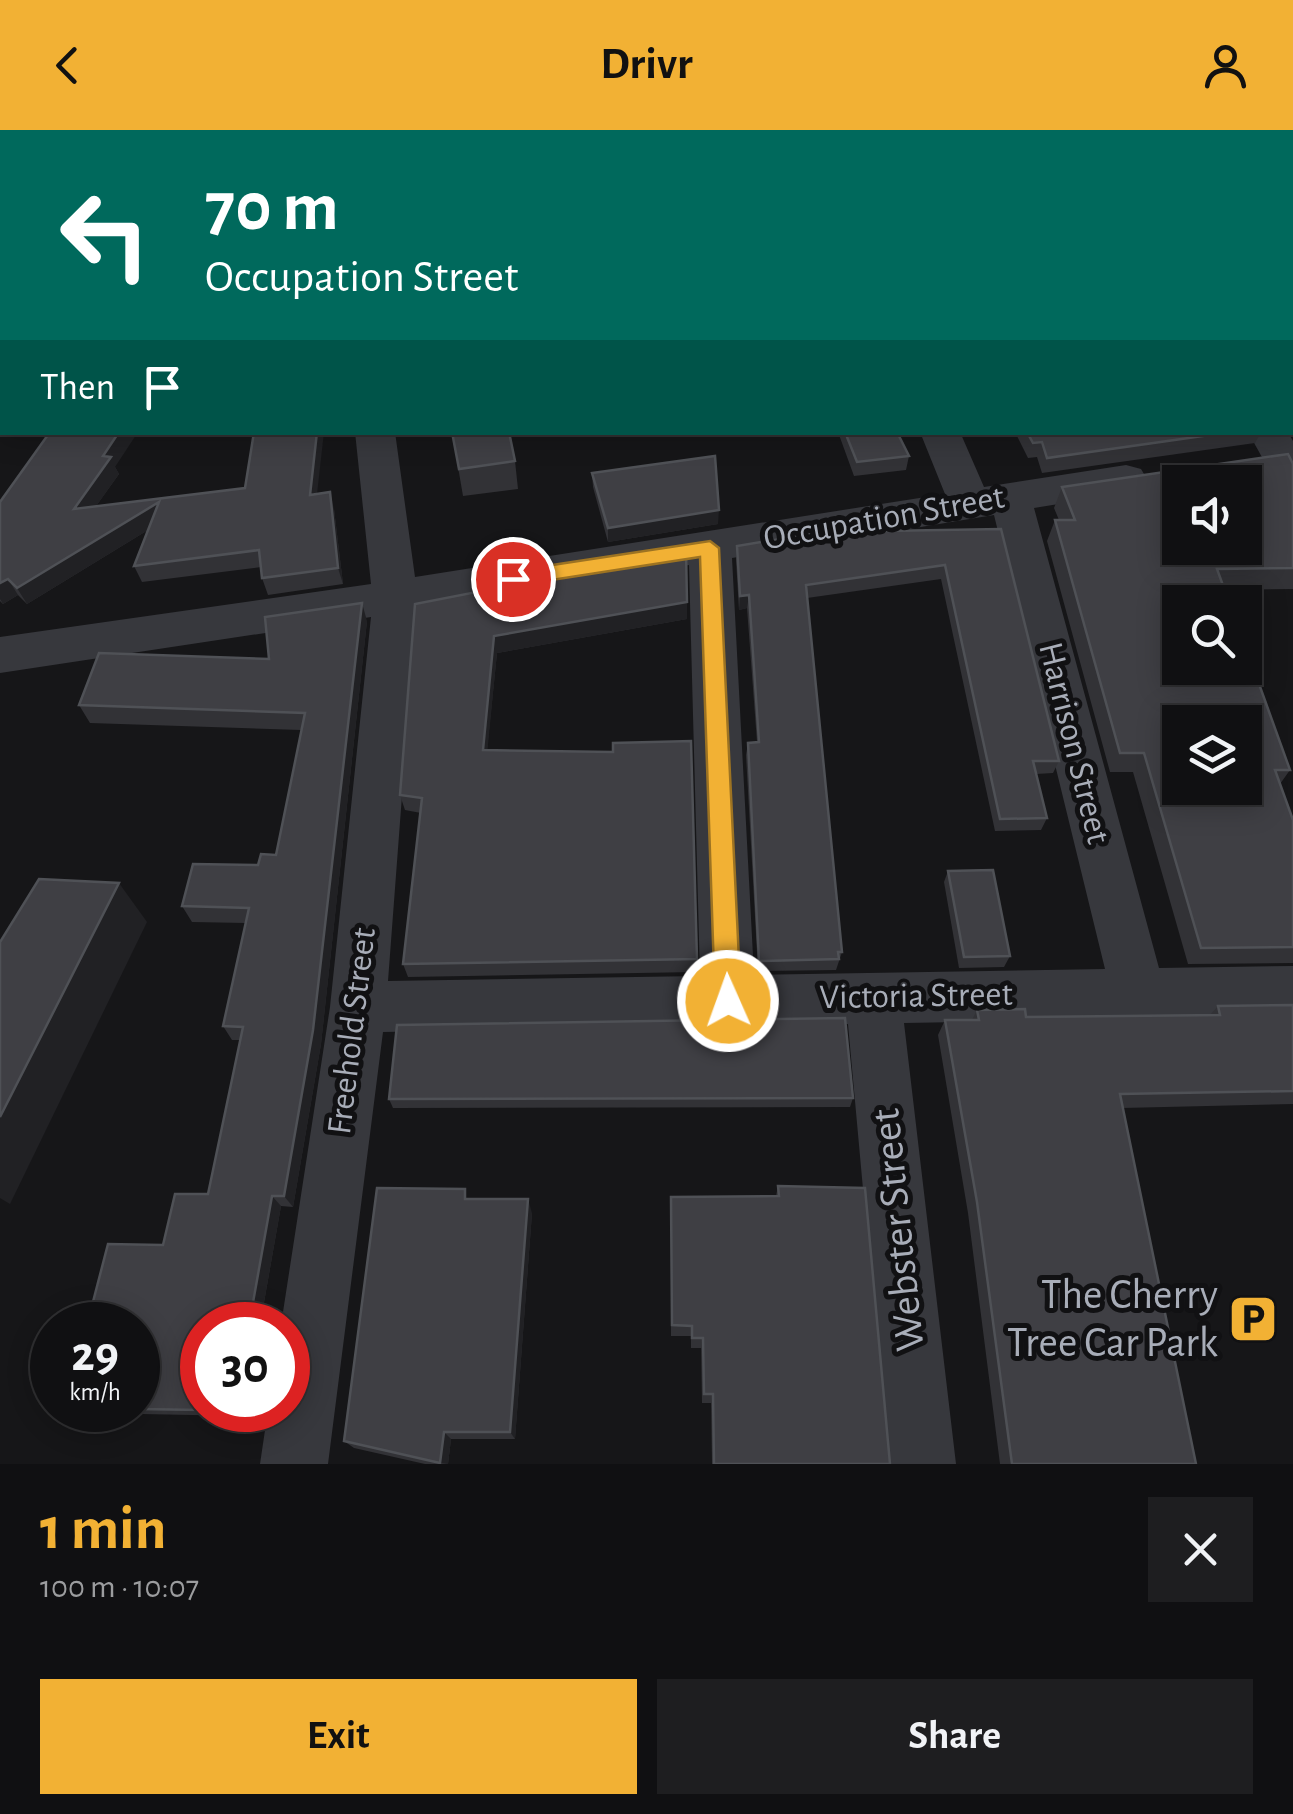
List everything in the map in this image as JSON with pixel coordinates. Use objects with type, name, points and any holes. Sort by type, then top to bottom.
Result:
[{"type":"street","name":"Freehold Street","points":[[294,1464],[358,1006],[395,597],[375,435]]},
{"type":"street","name":"Harrison Street","points":[[942,435],[990,499],[1138,991]]},
{"type":"street","name":"Occupation Street","points":[[0,655],[710,548],[1162,474]]},
{"type":"street","points":[[710,548],[728,1001]]},
{"type":"street","name":"Victoria Street","points":[[358,1006],[1293,991]]},
{"type":"street","name":"Webster Street","points":[[873,996],[922,1464]]},
{"type":"building","points":[[48,435],[117,435],[103,456],[111,457],[74,509],[245,488],[254,435],[317,435],[310,495],[330,492],[338,568],[262,578],[259,550],[134,566],[159,502],[17,588],[8,579],[0,583],[0,502]]},
{"type":"building","points":[[453,435],[510,435],[515,461],[459,469]]},
{"type":"building","points":[[846,435],[898,435],[909,456],[857,462]]},
{"type":"building","points":[[1029,435],[1210,435],[1047,458],[1042,442],[1033,443]]},
{"type":"building","points":[[1288,454],[1293,464],[1293,568],[1217,569],[1223,585],[1162,585],[1162,685],[1259,685],[1290,770],[1275,770],[1293,820],[1293,947],[1201,948],[1144,753],[1120,753],[1055,520],[1075,520],[1062,487],[1162,472],[1162,565],[1262,565],[1262,465],[1213,465]]},
{"type":"building","points":[[715,456],[719,510],[608,528],[592,473]]},
{"type":"building","points":[[1001,529],[1059,761],[1033,761],[1047,818],[1000,819],[945,565],[806,585],[842,952],[838,952],[839,959],[759,961],[748,743],[759,742],[749,595],[740,596],[737,546],[823,532]]},
{"type":"building","points":[[686,551],[687,602],[494,636],[483,750],[613,752],[613,743],[691,741],[697,959],[403,964],[422,798],[400,795],[415,604]]},
{"type":"building","points":[[362,603],[313,1030],[284,1196],[272,1196],[253,1302],[180,1302],[180,1410],[160,1409],[160,1302],[93,1302],[108,1244],[163,1245],[175,1194],[208,1194],[243,1027],[223,1026],[249,908],[182,906],[193,864],[258,865],[261,854],[276,855],[305,713],[79,705],[99,653],[269,659],[265,617]]},
{"type":"building","points":[[993,870],[1010,956],[964,957],[948,871]]},
{"type":"building","points":[[39,879],[119,883],[0,1117],[0,942]]},
{"type":"building","points":[[1293,1005],[1293,1091],[1120,1094],[1196,1464],[1012,1464],[977,1202],[945,1020],[979,1020],[977,1010],[1025,1009],[1026,1017],[1220,1015],[1218,1006]]},
{"type":"building","points":[[845,1018],[853,1098],[389,1099],[397,1025]]},
{"type":"building","points":[[778,1186],[865,1188],[890,1464],[714,1464],[713,1394],[704,1394],[703,1338],[692,1338],[692,1326],[672,1325],[671,1197],[779,1196]]},
{"type":"building","points":[[377,1188],[465,1189],[465,1199],[528,1199],[510,1432],[444,1432],[440,1463],[344,1441]]},
{"type":"place","name":"The Cherry Tree Car Park","points":[[1253,1319]]},
{"type":"route","points":[[513,579],[710,548],[728,1001]]}]
